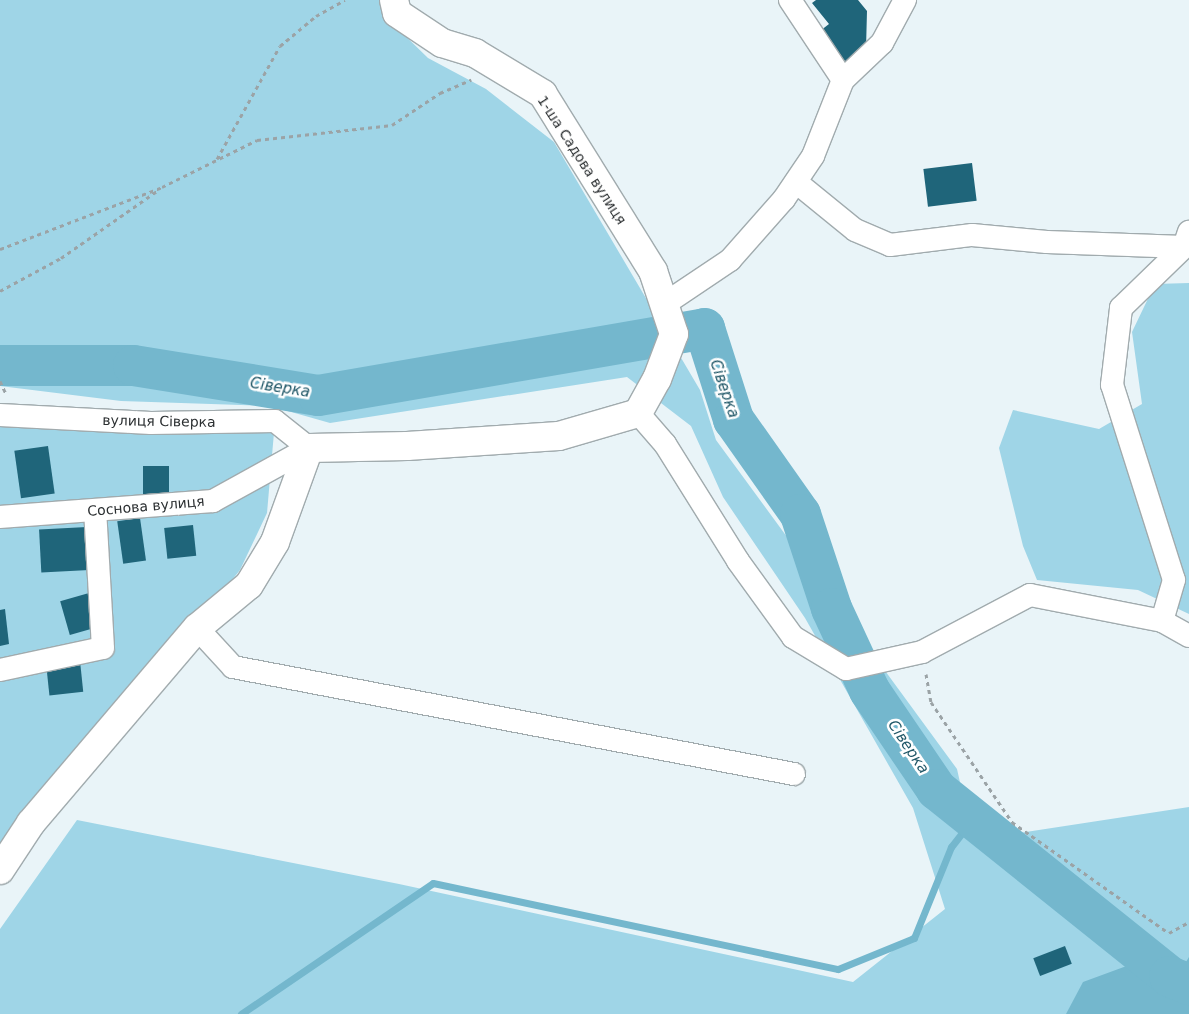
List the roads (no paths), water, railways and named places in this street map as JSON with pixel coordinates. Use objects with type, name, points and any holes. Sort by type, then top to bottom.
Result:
[{"type":"street","name":"1-ша Садова вулиця","points":[[394,0],[396,14],[442,43],[475,53],[543,94],[653,271],[674,334],[657,379],[638,413]]},
{"type":"street","points":[[790,0],[843,80]]},
{"type":"street","points":[[663,305],[730,260],[796,182],[813,156],[843,80],[882,43],[905,0]]},
{"type":"street","points":[[796,182],[855,230],[890,245],[972,235],[1047,242],[1186,240]]},
{"type":"street","points":[[1162,621],[1174,580],[1112,385],[1121,308],[1186,240]]},
{"type":"street","points":[[0,870],[30,824],[197,628],[249,585],[275,542],[309,448],[407,446],[559,436],[638,413],[665,444],[738,561],[793,637],[846,669],[922,652],[1030,595],[1162,621],[1189,636]]},
{"type":"street","name":"вулиця Сіверка","points":[[0,415],[151,423],[275,421],[309,448]]},
{"type":"street","name":"Соснова вулиця","points":[[0,517],[213,501],[309,448]]},
{"type":"street","points":[[0,670],[102,648],[96,511]]},
{"type":"street","points":[[197,628],[233,667],[794,774]]},
{"type":"waterway","name":"Сіверка","points":[[0,365],[133,365],[318,395],[704,328],[733,419],[800,514],[831,608],[869,690],[936,789],[1169,976],[1189,984]]},
{"type":"waterway","points":[[241,1014],[433,883],[838,969],[914,938],[951,847],[973,819]]}]
